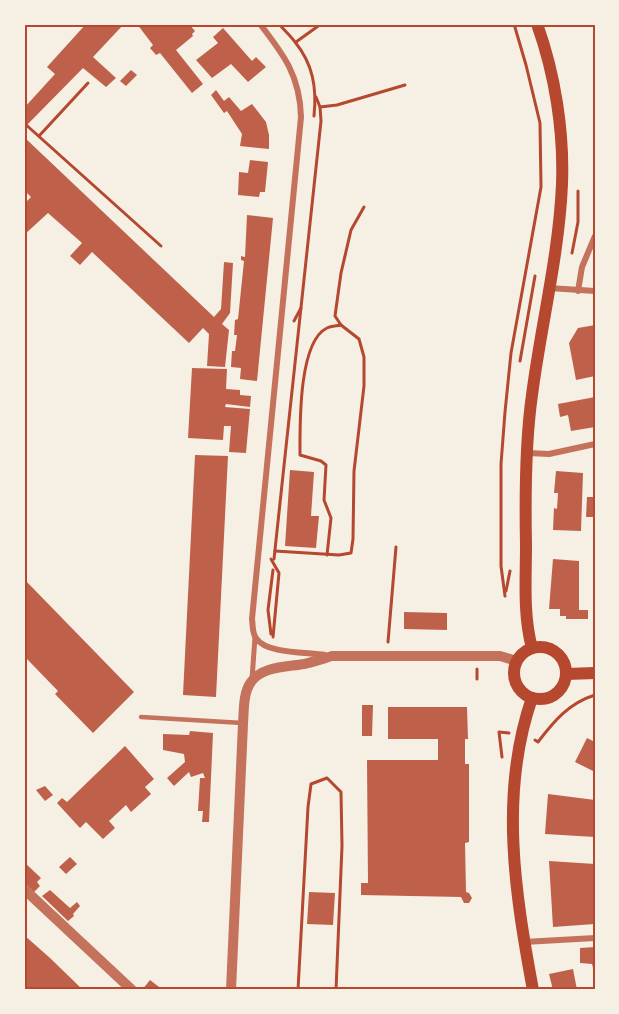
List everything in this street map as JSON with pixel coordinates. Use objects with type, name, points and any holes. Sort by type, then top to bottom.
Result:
[{"type":"main road","points":[[532,648],[528,632],[526,596],[528,453],[532,393],[559,220],[562,184],[562,146],[556,99],[544,43],[537,24]]},
{"type":"main road","points":[[532,648],[548,648],[555,652],[565,666],[566,674],[561,689],[548,698],[532,698],[516,683],[514,676],[517,661],[532,648]]},
{"type":"main road","points":[[566,674],[595,673]]},
{"type":"main road","points":[[532,698],[521,734],[513,791],[513,845],[517,895],[533,990]]},
{"type":"street","points":[[231,990],[243,723],[245,699],[252,681],[255,637],[252,619],[258,549],[301,117],[296,79],[283,53],[260,24]]},
{"type":"street","points":[[578,291],[582,267],[595,236]]},
{"type":"street","points":[[549,288],[595,291]]},
{"type":"street","points":[[528,453],[549,454],[595,444]]},
{"type":"street","points":[[255,637],[263,646],[272,649],[332,656],[500,656],[517,661]]},
{"type":"street","points":[[252,681],[260,673],[270,669],[332,656]]},
{"type":"street","points":[[24,889],[132,990]]},
{"type":"street","points":[[524,942],[595,938]]},
{"type":"lane","points":[[141,717],[243,723]]},
{"type":"path","points":[[274,559],[321,121],[320,107],[309,64],[296,42],[279,24]]},
{"type":"path","points":[[296,42],[321,24]]},
{"type":"path","points":[[510,568],[505,596],[501,566],[501,464],[505,412],[512,353],[541,187],[540,123],[514,24]]},
{"type":"path","points":[[39,136],[88,83]]},
{"type":"path","points":[[320,107],[337,105],[405,85]]},
{"type":"path","points":[[24,123],[161,246]]},
{"type":"path","points":[[258,549],[327,555],[351,553],[354,471],[364,386],[364,357],[359,339],[341,325],[335,316],[351,230],[364,207]]},
{"type":"path","points":[[519,367],[536,267]]},
{"type":"path","points":[[295,306],[302,307]]},
{"type":"path","points":[[293,322],[302,307]]},
{"type":"path","points":[[327,555],[331,518],[324,501],[326,465],[321,461],[300,455],[300,424],[307,359],[314,340],[327,328],[341,325]]},
{"type":"path","points":[[388,642],[396,547]]},
{"type":"path","points":[[273,570],[268,610],[269,632],[273,638]]},
{"type":"path","points":[[538,742],[559,715],[583,699],[595,695]]},
{"type":"path","points":[[298,990],[311,784],[327,778],[341,792],[342,846],[336,990]]},
{"type":"building","points":[[86,24],[124,24],[93,57],[116,78],[106,87],[83,68],[24,128],[24,108],[55,74],[47,67]]},
{"type":"building","points":[[137,24],[189,24],[195,31],[193,36],[176,50],[203,84],[192,93],[160,53],[156,55],[150,48],[153,45]]},
{"type":"building","points":[[223,28],[252,61],[256,57],[266,67],[248,82],[231,64],[212,78],[196,60],[218,43],[213,37]]},
{"type":"building","points":[[131,70],[137,75],[126,86],[120,81]]},
{"type":"building","points":[[216,90],[224,101],[229,97],[241,111],[252,104],[266,122],[269,149],[240,146],[242,134],[227,111],[224,113],[211,95]]},
{"type":"building","points":[[24,137],[214,317],[221,309],[224,262],[233,263],[230,313],[222,324],[229,330],[225,367],[207,366],[209,334],[203,328],[189,343],[92,252],[80,265],[70,256],[82,243],[48,213],[24,235],[24,204],[31,197],[24,190]]},
{"type":"building","points":[[250,160],[268,162],[265,192],[260,192],[259,197],[238,195],[239,172],[248,173]]},
{"type":"building","points":[[247,215],[273,218],[257,381],[240,379],[241,368],[231,367],[232,351],[235,351],[237,335],[234,335],[235,320],[238,319],[244,261],[241,260],[241,256],[245,257]]},
{"type":"building","points":[[595,325],[595,376],[576,380],[569,343],[578,328]]},
{"type":"building","points":[[192,368],[227,369],[226,389],[240,390],[240,395],[251,396],[250,407],[226,404],[225,407],[250,409],[246,453],[229,452],[231,426],[224,426],[223,440],[188,438]]},
{"type":"building","points":[[595,397],[595,427],[571,431],[568,415],[560,417],[558,404]]},
{"type":"building","points":[[195,455],[228,456],[216,697],[183,695]]},
{"type":"building","points":[[290,470],[314,472],[311,516],[319,516],[316,548],[285,546]]},
{"type":"building","points":[[556,471],[583,473],[581,531],[553,530],[554,508],[557,509],[558,493],[554,493]]},
{"type":"building","points":[[587,497],[595,497],[595,517],[586,517]]},
{"type":"building","points":[[553,559],[579,561],[579,610],[588,610],[588,619],[566,619],[566,616],[560,616],[560,609],[549,609]]},
{"type":"building","points":[[25,580],[134,692],[93,733],[55,694],[58,691],[27,659],[24,662]]},
{"type":"building","points":[[404,612],[447,613],[447,630],[404,629]]},
{"type":"building","points":[[362,705],[373,705],[372,736],[362,736]]},
{"type":"building","points":[[388,707],[467,707],[468,739],[465,739],[465,764],[469,764],[469,842],[465,843],[466,892],[472,898],[469,903],[464,903],[461,897],[361,895],[361,883],[368,883],[367,760],[438,760],[438,739],[388,739]]},
{"type":"building","points":[[190,731],[213,733],[209,822],[202,822],[203,811],[198,811],[200,778],[205,778],[203,773],[191,777],[189,772],[174,786],[167,778],[185,762],[184,754],[163,750],[163,734],[189,735]]},
{"type":"building","points":[[587,738],[595,742],[595,772],[575,762]]},
{"type":"building","points":[[125,746],[154,779],[145,787],[151,794],[131,812],[126,805],[109,821],[115,828],[103,839],[86,822],[80,828],[57,803],[62,798],[67,802]]},
{"type":"building","points":[[45,786],[53,795],[45,801],[36,790]]},
{"type":"building","points":[[548,794],[595,800],[595,837],[545,834]]},
{"type":"building","points":[[70,857],[77,864],[66,874],[59,867]]},
{"type":"building","points":[[549,861],[595,864],[595,924],[553,927]]},
{"type":"building","points":[[24,862],[41,878],[37,882],[40,886],[34,892],[24,882]]},
{"type":"building","points":[[50,890],[70,908],[77,902],[80,906],[68,921],[42,896]]},
{"type":"building","points":[[309,892],[335,893],[333,925],[307,924]]},
{"type":"building","points":[[24,935],[50,958],[83,990],[24,990]]},
{"type":"building","points":[[595,947],[594,972],[592,964],[580,963],[580,948]]},
{"type":"building","points":[[573,969],[577,990],[553,990],[549,974]]},
{"type":"building","points":[[150,980],[163,990],[142,990]]}]
